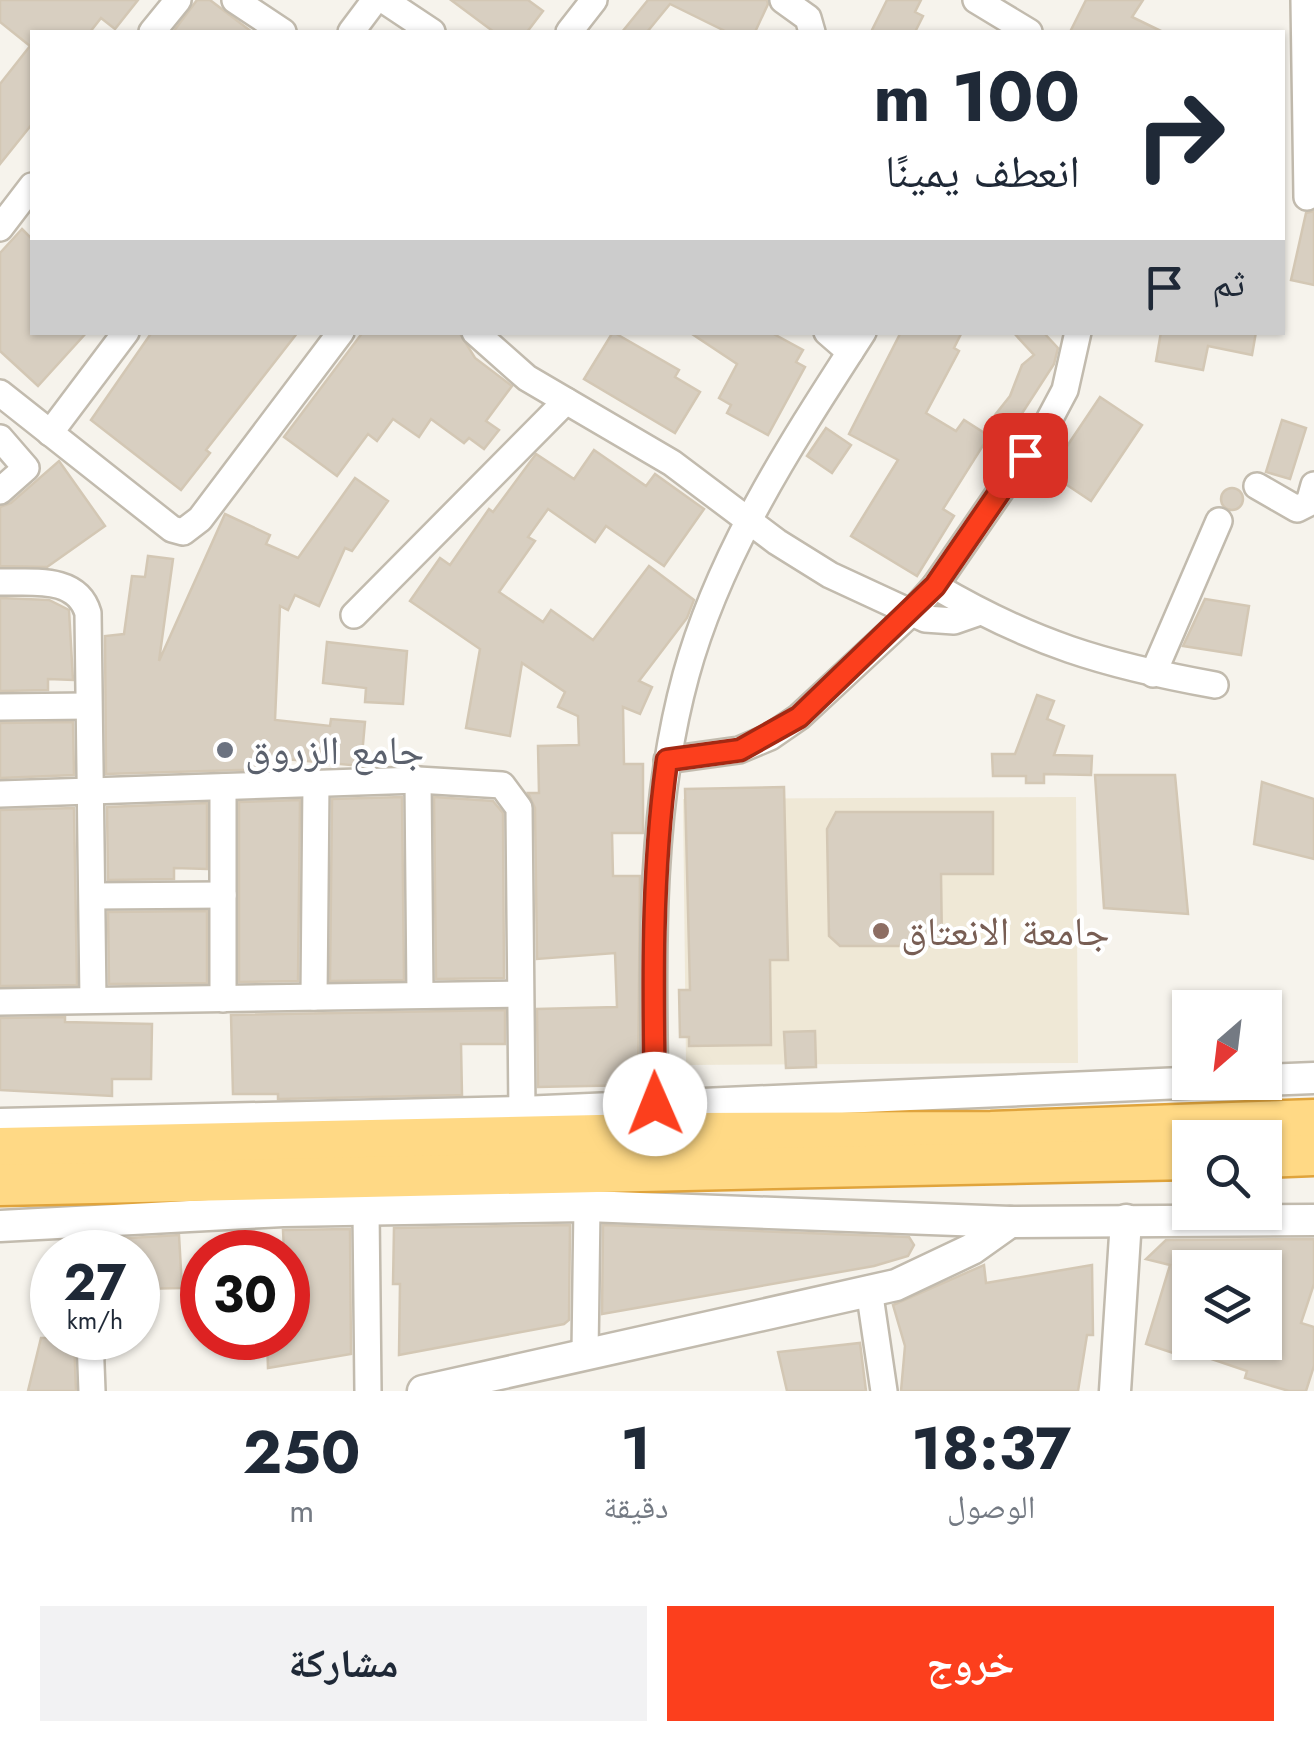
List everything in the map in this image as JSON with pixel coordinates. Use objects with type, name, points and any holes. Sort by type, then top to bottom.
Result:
[{"type":"highway","points":[[0,1148],[244,1131],[990,1132],[1314,1120]]},
{"type":"highway","points":[[1282,1156],[1314,1155]]},
{"type":"highway","points":[[0,1184],[1172,1160]]},
{"type":"street","points":[[154,30],[178,0]]},
{"type":"street","points":[[352,30],[375,0]]},
{"type":"street","points":[[384,0],[429,30]]},
{"type":"street","points":[[571,30],[594,0]]},
{"type":"street","points":[[784,0],[808,18],[811,30]]},
{"type":"street","points":[[976,0],[1026,30]]},
{"type":"street","points":[[1304,0],[1309,43],[1311,200]]},
{"type":"street","points":[[250,4],[281,30]]},
{"type":"street","points":[[1285,184],[1311,200]]},
{"type":"street","points":[[0,228],[30,189]]},
{"type":"street","points":[[50,433],[124,335]]},
{"type":"street","points":[[0,394],[172,529],[183,532],[200,519],[339,335]]},
{"type":"street","points":[[478,335],[527,378],[672,463],[802,559],[911,613],[940,622],[980,612]]},
{"type":"street","points":[[667,760],[740,750],[770,737],[799,717],[911,613],[935,586],[1058,405],[1077,335]]},
{"type":"street","points":[[655,1104],[654,944],[659,815],[686,672],[749,519],[857,342]]},
{"type":"street","points":[[354,615],[566,401]]},
{"type":"street","points":[[0,438],[26,468],[0,491]]},
{"type":"street","points":[[1257,486],[1298,509],[1308,503],[1314,486]]},
{"type":"street","points":[[1153,674],[1220,521]]},
{"type":"street","points":[[0,582],[54,583],[68,587],[85,603],[92,1000]]},
{"type":"street","points":[[935,586],[1047,645],[1153,674],[1215,685]]},
{"type":"street","points":[[0,706],[88,706]]},
{"type":"street","points":[[0,794],[418,780],[502,785],[516,798],[522,1112]]},
{"type":"street","points":[[418,780],[420,996]]},
{"type":"street","points":[[314,997],[316,783]]},
{"type":"street","points":[[223,786],[223,998]]},
{"type":"street","points":[[92,896],[223,895]]},
{"type":"street","points":[[0,1002],[520,994]]},
{"type":"street","points":[[1282,1079],[1314,1078]]},
{"type":"street","points":[[383,1129],[522,1112],[655,1104],[1172,1083]]},
{"type":"street","points":[[0,1124],[244,1131]]},
{"type":"street","points":[[584,1354],[587,1206]]},
{"type":"street","points":[[0,1226],[84,1220],[587,1206],[1010,1222],[1314,1220]]},
{"type":"street","points":[[366,1211],[368,1391]]},
{"type":"street","points":[[84,1220],[85,1230]]},
{"type":"street","points":[[1115,1391],[1126,1220]]},
{"type":"street","points":[[423,1391],[896,1285],[928,1271],[1010,1222]]},
{"type":"street","points":[[869,1290],[884,1391]]},
{"type":"street","points":[[91,1360],[92,1391]]},
{"type":"shaded area","name":"جامعة الانعتاق","points":[[1076,797],[1078,1063],[686,1065],[683,799]]},
{"type":"building","points":[[0,0],[138,0],[115,29],[101,18],[92,30],[30,30],[30,46],[0,22]]},
{"type":"building","points":[[197,0],[210,0],[249,30],[174,30]]},
{"type":"building","points":[[451,0],[528,0],[543,11],[529,30],[491,30]]},
{"type":"building","points":[[648,0],[767,0],[768,4],[756,30],[723,30],[670,4],[649,30],[624,30]]},
{"type":"building","points":[[887,0],[921,0],[915,12],[923,16],[916,30],[872,30]]},
{"type":"building","points":[[1086,0],[1143,0],[1132,17],[1159,30],[1071,30]]},
{"type":"building","points":[[30,46],[30,126],[0,164],[0,84]]},
{"type":"building","points":[[1314,211],[1314,285],[1291,280],[1306,213]]},
{"type":"building","points":[[22,229],[30,237],[30,335],[84,335],[38,386],[0,351],[0,253]]},
{"type":"building","points":[[150,335],[296,335],[206,450],[210,453],[181,490],[91,420]]},
{"type":"building","points":[[361,335],[461,335],[475,358],[512,386],[486,421],[499,430],[484,449],[469,438],[464,443],[431,419],[419,437],[393,419],[377,441],[368,434],[337,476],[284,437]]},
{"type":"building","points":[[611,335],[618,335],[679,370],[675,377],[700,392],[675,433],[584,379]]},
{"type":"building","points":[[694,335],[776,335],[803,350],[796,362],[805,367],[768,435],[727,413],[731,405],[719,398],[737,364]]},
{"type":"building","points":[[899,335],[960,335],[954,348],[959,351],[926,413],[956,431],[964,420],[989,436],[943,509],[954,516],[917,576],[851,536],[898,460],[849,434]]},
{"type":"building","points":[[1016,335],[1046,335],[1058,348],[1054,364],[1006,438],[994,433],[995,415],[1010,396],[1022,365],[1034,355]]},
{"type":"building","points":[[1160,335],[1255,335],[1252,355],[1208,346],[1203,370],[1156,361]]},
{"type":"building","points":[[1100,397],[1142,425],[1091,501],[1049,473]]},
{"type":"building","points":[[1282,420],[1306,428],[1290,479],[1266,472]]},
{"type":"building","points":[[826,428],[851,445],[832,473],[807,456]]},
{"type":"building","points":[[594,450],[646,486],[655,474],[704,509],[664,566],[606,526],[595,542],[548,509],[528,537],[535,541],[499,592],[543,622],[551,610],[593,640],[649,566],[694,600],[687,618],[639,681],[652,687],[640,714],[623,707],[624,764],[643,764],[643,833],[612,833],[613,876],[640,876],[638,1085],[538,1087],[537,1009],[617,1007],[615,953],[537,959],[535,808],[528,793],[539,793],[538,746],[579,745],[578,716],[558,707],[565,692],[522,663],[510,736],[466,728],[480,649],[410,601],[440,558],[450,565],[489,509],[493,512],[536,454],[574,479]]},
{"type":"building","points":[[59,461],[105,526],[47,567],[0,566],[0,507],[11,503]]},
{"type":"building","points":[[355,478],[388,501],[352,551],[345,548],[319,606],[295,595],[288,610],[280,606],[275,720],[330,726],[331,719],[365,722],[361,766],[274,758],[273,769],[106,774],[105,636],[124,634],[132,576],[145,577],[148,556],[173,559],[159,661],[225,514],[270,535],[266,544],[298,558]]},
{"type":"building","points":[[1232,488],[1240,491],[1240,507],[1232,510],[1224,507],[1221,499],[1224,491]]},
{"type":"building","points":[[0,598],[49,600],[69,610],[73,680],[48,679],[48,690],[0,691]]},
{"type":"building","points":[[1205,599],[1249,606],[1241,655],[1183,646]]},
{"type":"building","points":[[327,642],[407,651],[403,704],[365,702],[366,688],[323,683]]},
{"type":"building","points":[[1037,695],[1054,701],[1047,719],[1064,726],[1054,755],[1092,756],[1091,775],[1044,774],[1044,783],[1026,783],[1026,776],[993,776],[992,754],[1015,754]]},
{"type":"building","points":[[73,722],[74,775],[0,778],[0,723]]},
{"type":"building","points":[[1095,775],[1175,775],[1188,914],[1104,908]]},
{"type":"building","points":[[1262,782],[1314,799],[1314,859],[1254,844]]},
{"type":"building","points":[[784,787],[788,960],[770,960],[771,1045],[689,1046],[689,1037],[680,1037],[679,990],[690,990],[685,789]]},
{"type":"building","points":[[402,797],[404,980],[330,981],[332,799]]},
{"type":"building","points":[[434,797],[493,801],[503,813],[504,978],[436,979]]},
{"type":"building","points":[[300,800],[298,981],[239,982],[239,802]]},
{"type":"building","points":[[207,803],[207,869],[174,868],[174,879],[108,880],[107,807]]},
{"type":"building","points":[[74,808],[77,985],[0,986],[0,810]]},
{"type":"building","points":[[836,812],[993,812],[993,874],[941,874],[942,946],[840,946],[829,936],[827,829]]},
{"type":"building","points":[[207,911],[207,983],[109,984],[108,912]]},
{"type":"building","points":[[505,1010],[505,1044],[461,1044],[462,1095],[278,1099],[278,1094],[233,1094],[231,1015]]},
{"type":"building","points":[[65,1017],[65,1022],[152,1024],[151,1079],[112,1079],[112,1096],[0,1090],[0,1018]]},
{"type":"building","points":[[815,1031],[816,1067],[786,1068],[784,1032]]},
{"type":"building","points":[[570,1225],[569,1320],[564,1324],[399,1355],[400,1284],[393,1284],[394,1228]]},
{"type":"building","points":[[603,1225],[909,1237],[914,1245],[908,1256],[874,1266],[602,1314]]},
{"type":"building","points":[[350,1229],[351,1354],[268,1368],[268,1360],[310,1360],[310,1230],[283,1230]]},
{"type":"building","points":[[179,1235],[180,1288],[160,1288],[160,1236]]},
{"type":"building","points":[[1314,1239],[1314,1284],[1301,1323],[1314,1327],[1314,1366],[1306,1391],[1289,1391],[1245,1378],[1247,1371],[1214,1360],[1282,1360],[1282,1250],[1172,1250],[1172,1353],[1146,1344],[1170,1265],[1146,1259],[1166,1240]]},
{"type":"building","points":[[984,1265],[986,1283],[1092,1265],[1093,1335],[1087,1335],[1078,1391],[901,1391],[905,1346],[893,1305]]},
{"type":"building","points":[[860,1343],[866,1391],[787,1391],[778,1352]]},
{"type":"building","points":[[36,1360],[75,1360],[76,1391],[28,1391]]},
{"type":"place","name":"جامع الزروق","points":[[225,750]]},
{"type":"place","name":"جامعة الانعتاق","points":[[881,931]]},
{"type":"route","points":[[655,1104],[654,944],[659,815],[667,760],[708,758],[740,750],[770,737],[799,717],[935,586],[1025,455]]}]
